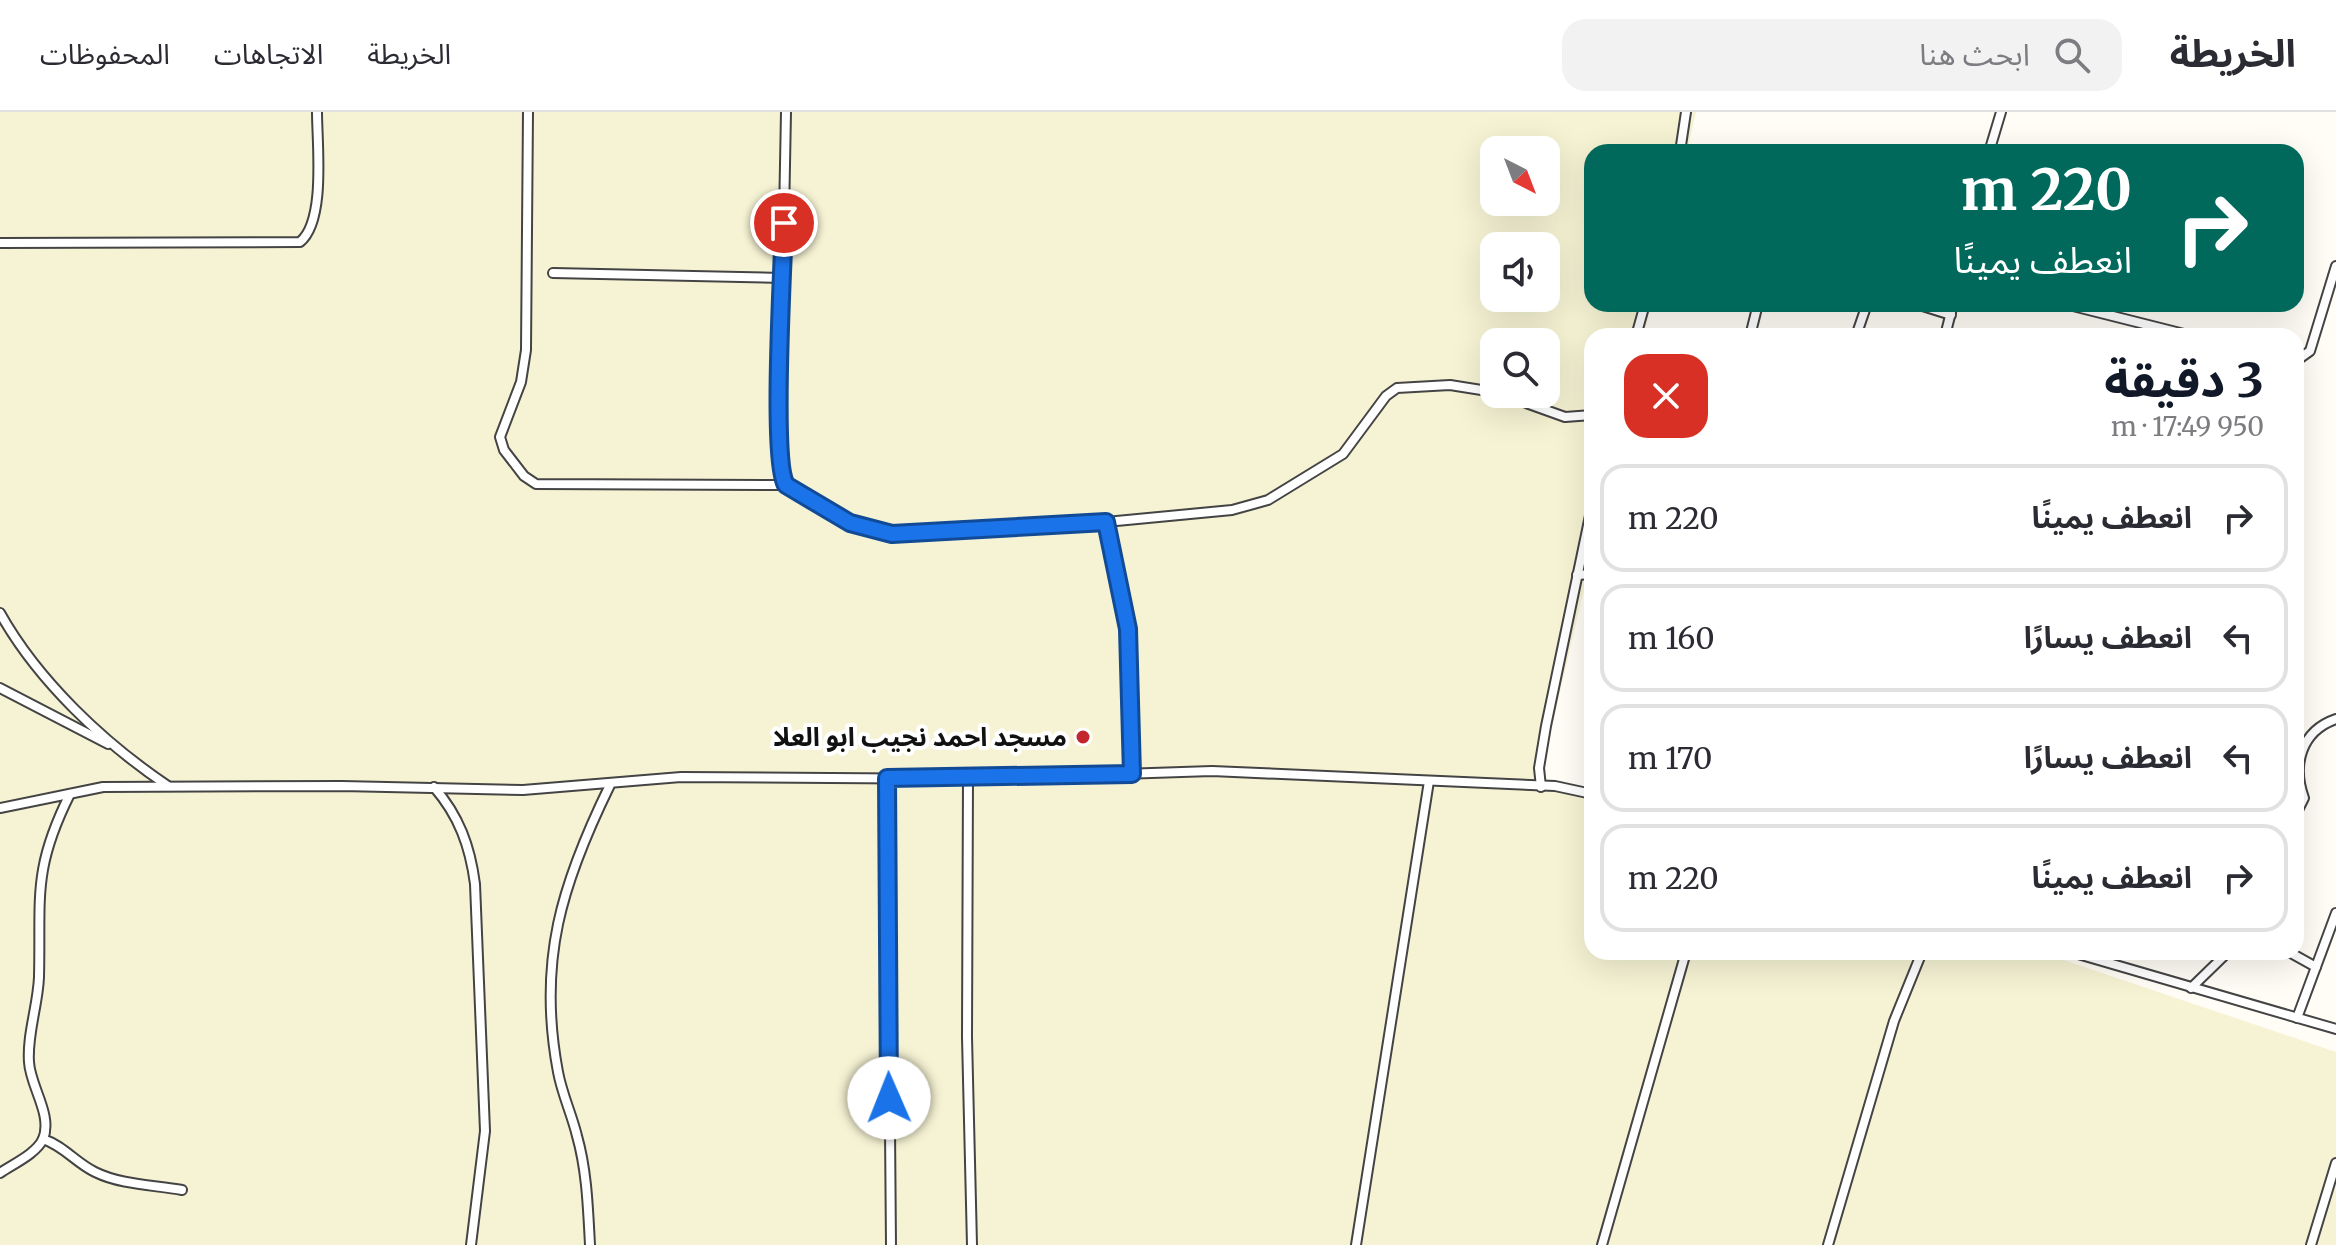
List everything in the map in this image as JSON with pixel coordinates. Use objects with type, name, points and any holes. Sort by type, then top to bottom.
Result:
[{"type":"street","points":[[0,243],[300,242],[307,236],[316,213],[317,112]]},
{"type":"street","points":[[528,112],[526,350],[521,382],[500,437],[504,450],[524,476],[536,484],[786,485],[850,523],[892,534],[1106,522],[1241,509],[1268,500],[1343,454],[1397,388],[1450,385],[1480,390]]},
{"type":"street","points":[[786,112],[780,426],[781,472],[786,485]]},
{"type":"street","points":[[1681,144],[1686,112]]},
{"type":"street","points":[[1991,144],[2001,112]]},
{"type":"street","points":[[2304,355],[2310,351],[2336,266]]},
{"type":"street","points":[[553,273],[783,278]]},
{"type":"street","points":[[1941,312],[1951,315]]},
{"type":"street","points":[[1947,328],[1952,312]]},
{"type":"street","points":[[2097,312],[2160,328]]},
{"type":"street","points":[[1540,408],[1565,417],[1584,418]]},
{"type":"street","points":[[1106,522],[1128,629],[1132,774]]},
{"type":"street","points":[[1541,787],[1539,768],[1584,543]]},
{"type":"street","points":[[1577,575],[1584,575]]},
{"type":"street","points":[[0,613],[18,644],[116,748]]},
{"type":"street","points":[[0,688],[116,748],[169,787]]},
{"type":"street","points":[[2304,746],[2322,724],[2336,719]]},
{"type":"street","points":[[0,808],[103,787],[523,790],[681,777],[968,779],[1212,771],[1567,787],[1584,792]]},
{"type":"street","points":[[887,778],[891,1245]]},
{"type":"street","points":[[968,779],[967,1037],[972,1245]]},
{"type":"street","points":[[1356,1245],[1429,781]]},
{"type":"street","points":[[590,1245],[578,1138],[559,1076],[551,1031],[553,955],[568,879],[610,785]]},
{"type":"street","points":[[434,787],[457,818],[475,884],[485,1131],[471,1245]]},
{"type":"street","points":[[0,1173],[36,1148],[43,1139],[42,1107],[29,1064],[39,978],[37,894],[45,849],[70,794]]},
{"type":"street","points":[[2297,1018],[2336,913]]},
{"type":"street","points":[[1602,1245],[1684,960]]},
{"type":"street","points":[[1828,1245],[1894,1021],[1919,960]]},
{"type":"street","points":[[2098,960],[2336,1029]]},
{"type":"street","points":[[2191,988],[2220,960]]},
{"type":"street","points":[[2303,960],[2316,967]]},
{"type":"street","points":[[43,1139],[56,1143],[87,1168],[107,1177],[182,1190]]},
{"type":"street","points":[[2311,1245],[2336,1163]]},
{"type":"shaded area","points":[[0,112],[1696,112],[1689,144],[1584,144],[1584,312],[1649,312],[1646,328],[1584,328],[1584,589],[1539,782],[1584,797],[1584,960],[2064,960],[2336,1052],[2336,1245],[0,1245]]},
{"type":"place","name":"مسجد احمد نجيب ابو العلا","points":[[1083,737]]},
{"type":"route","points":[[784,223],[780,426],[781,472],[786,485],[850,523],[892,534],[1106,522],[1128,629],[1132,774],[887,778],[889,1098]]}]
